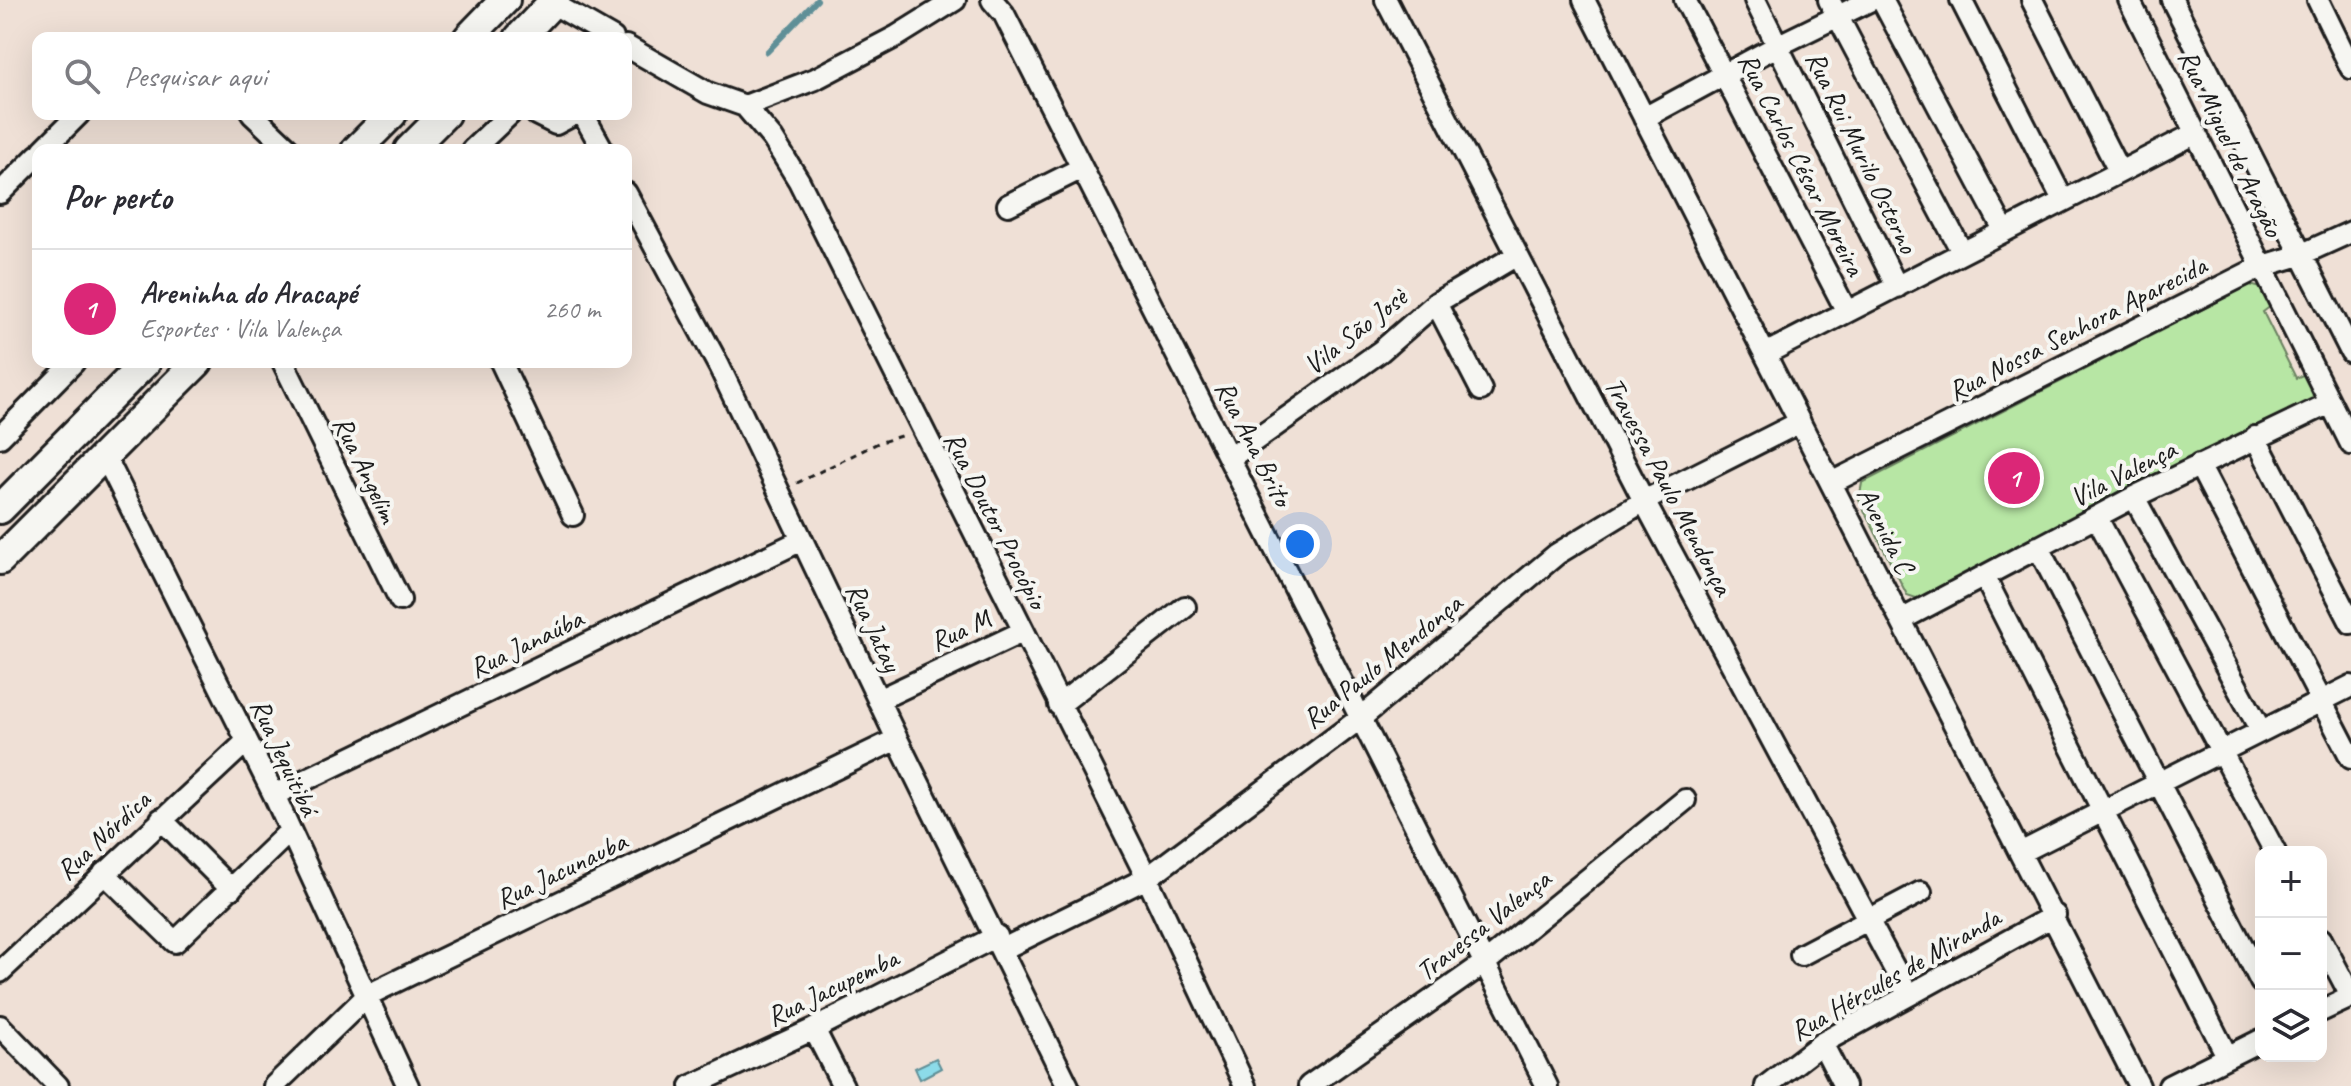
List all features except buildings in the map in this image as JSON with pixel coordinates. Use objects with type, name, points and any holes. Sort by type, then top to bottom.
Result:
[{"type":"highway","points":[[474,32],[505,0]]},
{"type":"highway","points":[[531,32],[554,1]]},
{"type":"highway","points":[[362,144],[386,120]]},
{"type":"highway","points":[[424,144],[441,120]]},
{"type":"highway","points":[[0,509],[140,368]]},
{"type":"highway","points":[[0,560],[192,368]]},
{"type":"street","points":[[632,49],[708,93],[745,106],[815,79],[897,36],[955,0]]},
{"type":"street","name":"Rua Ana Brito","points":[[992,0],[1004,14],[1547,1086]]},
{"type":"street","name":"Travessa Paulo Mendonça","points":[[1386,0],[1644,501],[1908,994]]},
{"type":"street","name":"Avenida C","points":[[1584,0],[2055,915],[2139,1086]]},
{"type":"street","name":"Rua Carlos César Moreira","points":[[1685,0],[1847,312]]},
{"type":"street","name":"Rua Rui Murilo Osterno","points":[[1755,0],[1897,287]]},
{"type":"street","points":[[1644,118],[1779,45],[1834,8],[1871,0]]},
{"type":"street","points":[[1882,0],[2004,230]]},
{"type":"street","points":[[1961,0],[2063,200]]},
{"type":"street","points":[[2032,0],[2119,171]]},
{"type":"street","name":"Rua Miguel de Aragão","points":[[2129,0],[2351,444]]},
{"type":"street","name":"Rua Miguel de Aragão","points":[[2172,0],[2351,352]]},
{"type":"street","points":[[2318,0],[2351,68]]},
{"type":"street","points":[[554,1],[603,32]]},
{"type":"street","points":[[1834,8],[1962,252]]},
{"type":"street","name":"Rua Doutor Procópio","points":[[745,106],[773,139],[799,181],[920,430],[1147,878],[1245,1086]]},
{"type":"street","points":[[49,144],[73,120]]},
{"type":"street","points":[[258,120],[283,144]]},
{"type":"street","points":[[478,144],[504,120]]},
{"type":"street","points":[[586,120],[600,144]]},
{"type":"street","points":[[1765,354],[2196,133]]},
{"type":"street","points":[[0,193],[32,161]]},
{"type":"street","points":[[1008,205],[1082,168]]},
{"type":"street","name":"Rua Jatay","points":[[632,204],[719,366],[878,700],[1000,942],[1068,1086]]},
{"type":"street","name":"Rua Nossa Senhora Aparecida","points":[[1831,483],[2260,267],[2300,255],[2351,232]]},
{"type":"street","name":"Vila São Josè","points":[[1230,458],[1381,351],[1436,303],[1517,255]]},
{"type":"street","points":[[1436,303],[1481,390]]},
{"type":"street","points":[[0,437],[68,368]]},
{"type":"street","name":"Rua Angelim","points":[[286,368],[400,600]]},
{"type":"street","points":[[504,368],[573,515]]},
{"type":"street","name":"Vila Valença","points":[[1901,620],[2134,497],[2330,403]]},
{"type":"street","name":"Rua Paulo Mendonça","points":[[1000,942],[1147,878],[1362,717],[1557,554],[1644,501],[1800,422]]},
{"type":"street","points":[[2255,437],[2351,623]]},
{"type":"street","name":"Rua Jequitibá","points":[[104,454],[274,795],[408,1086]]},
{"type":"street","points":[[2199,465],[2351,758]]},
{"type":"street","points":[[2134,497],[2261,731]]},
{"type":"street","points":[[2097,518],[2272,846]]},
{"type":"street","name":"Rua Janaúba","points":[[274,795],[802,540]]},
{"type":"street","points":[[2038,547],[2255,971]]},
{"type":"street","points":[[1984,576],[2227,1056]]},
{"type":"street","points":[[1059,705],[1185,607]]},
{"type":"street","name":"Rua M","points":[[878,700],[1022,632]]},
{"type":"street","points":[[2022,852],[2351,686]]},
{"type":"street","name":"Rua Jacunauba","points":[[274,1086],[368,995],[897,739]]},
{"type":"street","name":"Rua Nórdica","points":[[0,972],[247,741]]},
{"type":"street","name":"Travessa Valença","points":[[1309,1086],[1486,962],[1685,800]]},
{"type":"street","points":[[161,819],[231,889]]},
{"type":"street","points":[[104,873],[175,942],[289,832]]},
{"type":"street","points":[[1801,955],[1921,892]]},
{"type":"street","name":"Rua Hércules de Miranda","points":[[1766,1086],[1822,1043],[2055,915]]},
{"type":"street","name":"Rua Jacupemba","points":[[691,1086],[1000,942]]},
{"type":"street","points":[[2327,950],[2351,996],[2327,1008]]},
{"type":"street","points":[[0,1026],[58,1086]]},
{"type":"street","points":[[814,1029],[843,1086]]},
{"type":"street","points":[[1822,1043],[1844,1086]]},
{"type":"street","points":[[2169,1086],[2255,1043]]},
{"type":"path","points":[[780,491],[878,443],[920,430]]},
{"type":"green space","points":[[2250,285],[2265,289],[2271,306],[2263,312],[2296,378],[2307,373],[2315,388],[2310,404],[1922,600],[1907,595],[1859,500],[1862,483]]},
{"type":"water","points":[[936,1058],[941,1068],[920,1079],[915,1068]]},
{"type":"waterway","points":[[767,52],[817,0]]},
{"type":"place","name":"Areninha do Aracapé","points":[[2014,478]]}]
